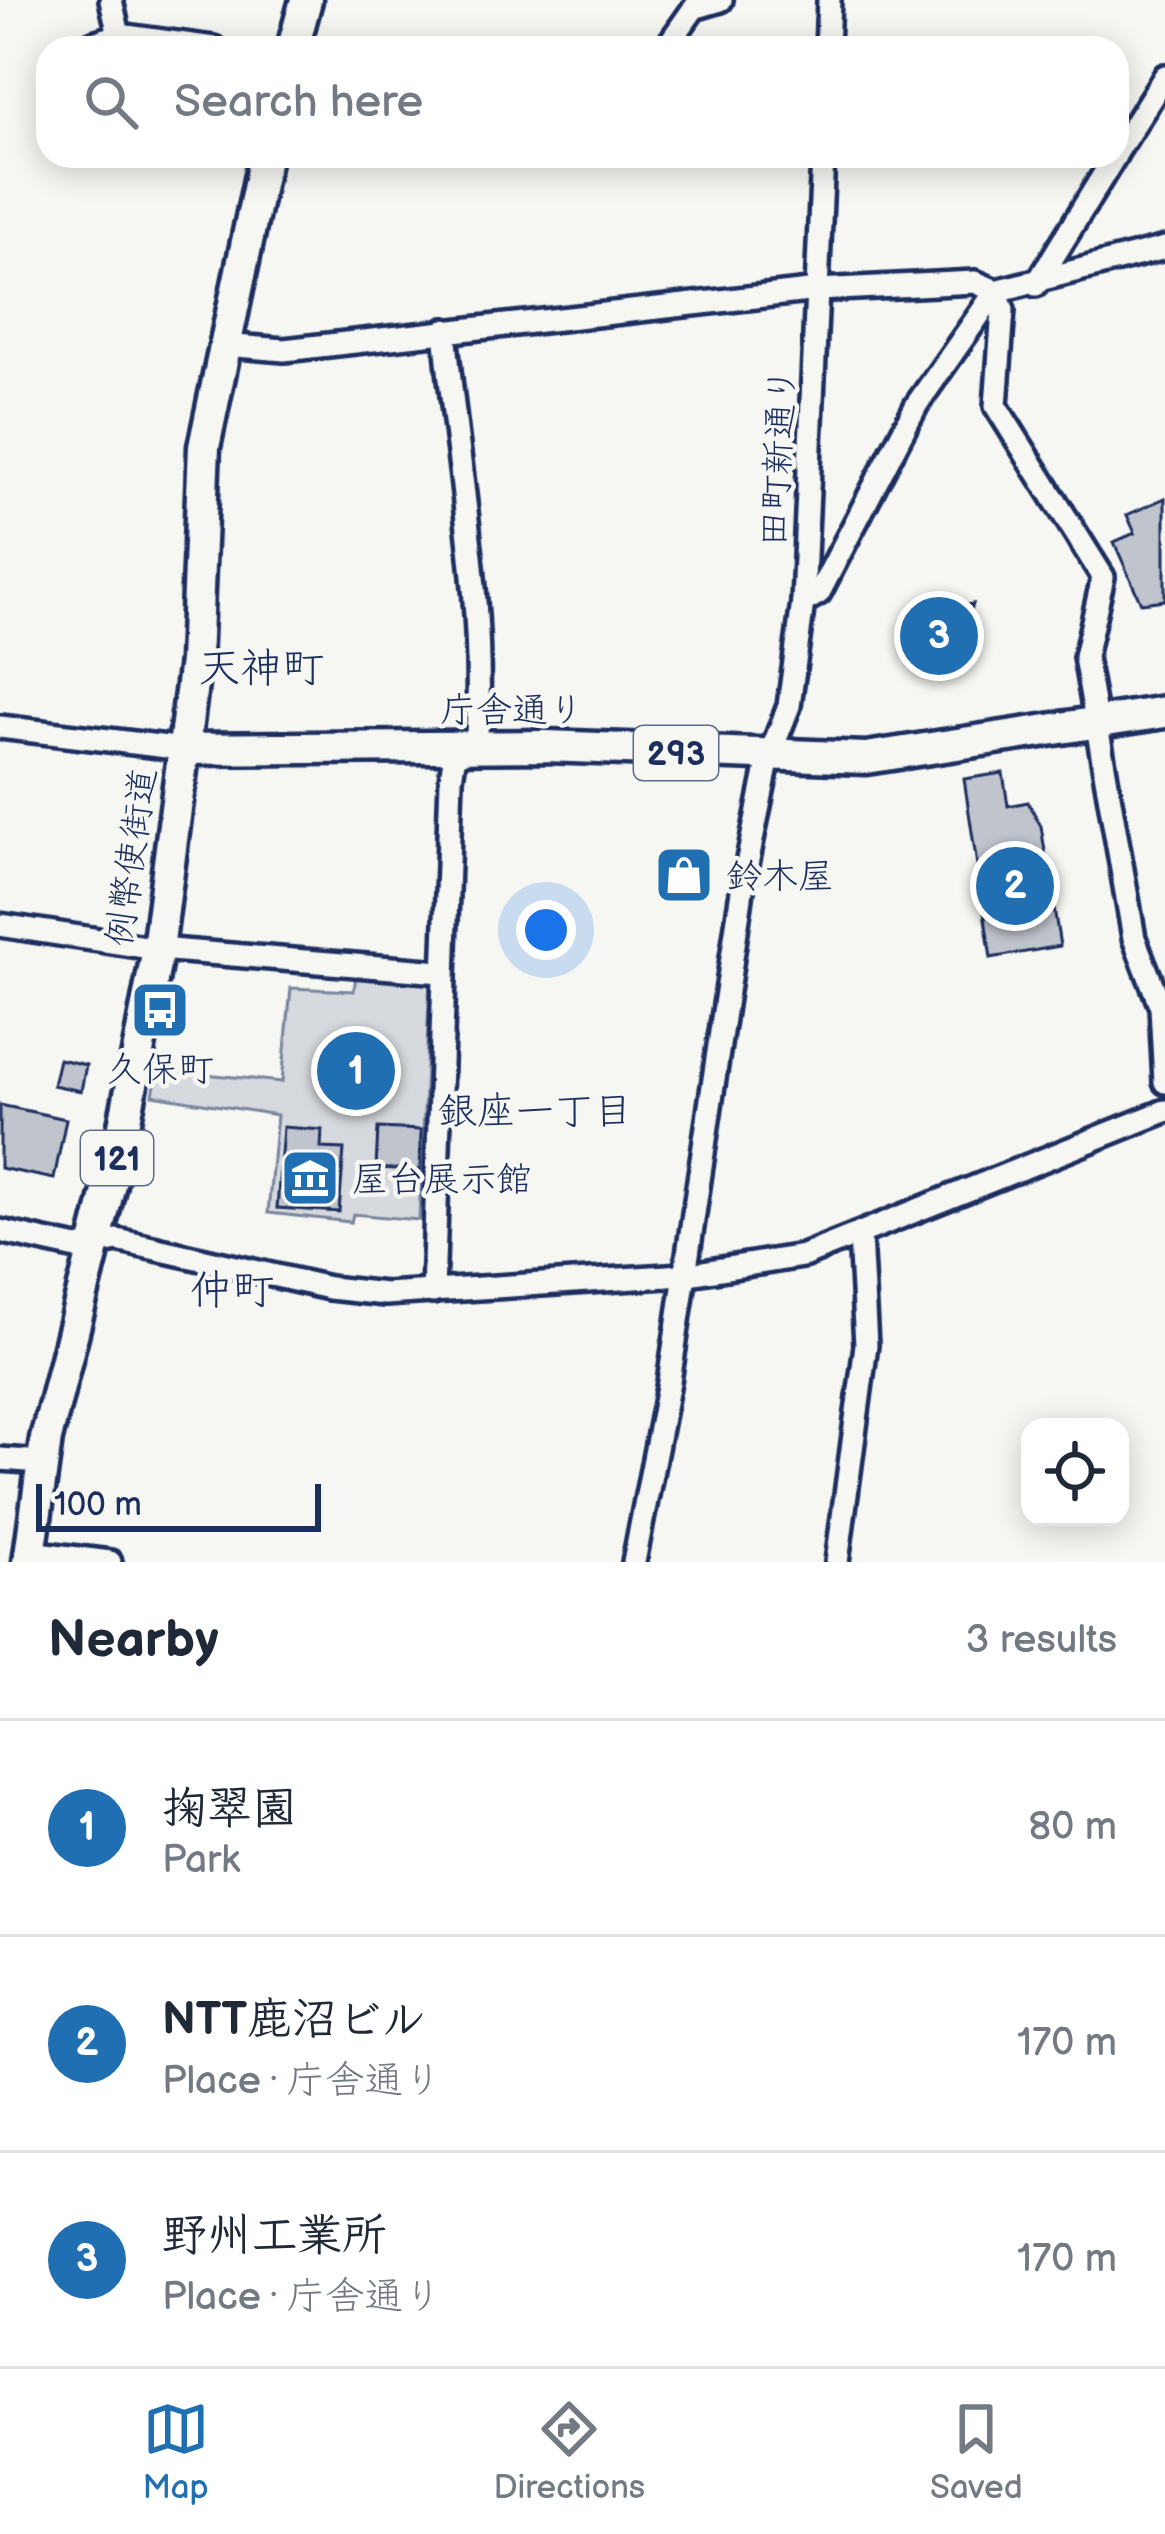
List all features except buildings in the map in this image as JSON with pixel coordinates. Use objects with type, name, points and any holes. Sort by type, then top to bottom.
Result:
[{"type":"highway","points":[[296,36],[306,0]]},
{"type":"highway","name":"例幣使街道","points":[[30,1557],[42,1462],[95,1244],[158,949],[196,639],[201,476],[262,168]]},
{"type":"highway","name":"庁舎通り","points":[[184,749],[546,746],[866,758],[1165,712]]},
{"type":"street","points":[[111,0],[119,35]]},
{"type":"street","points":[[674,36],[694,8],[722,0]]},
{"type":"street","points":[[828,36],[829,0]]},
{"type":"street","points":[[116,36],[126,36]]},
{"type":"street","points":[[1129,133],[1165,76]]},
{"type":"street","name":"田町新通り","points":[[634,1562],[654,1471],[769,757],[789,706],[803,602],[823,168]]},
{"type":"street","points":[[1036,285],[1107,168]]},
{"type":"street","points":[[224,345],[284,350],[818,290],[974,282],[996,291],[1036,285],[1165,248]]},
{"type":"street","points":[[803,602],[819,593],[917,404],[996,291]]},
{"type":"street","points":[[996,291],[1003,310],[996,406],[1103,577],[1085,657],[1134,938],[1161,1007],[1165,1082]]},
{"type":"street","points":[[433,1292],[440,972],[451,779],[454,760],[477,736],[479,633],[445,330]]},
{"type":"street","name":"庁舎通り","points":[[0,727],[184,749]]},
{"type":"street","points":[[0,925],[158,949],[440,972]]},
{"type":"street","points":[[0,1231],[77,1248],[117,1240],[329,1288],[433,1292],[683,1275],[803,1256],[1165,1111]]},
{"type":"street","points":[[837,1562],[866,1345],[860,1236]]},
{"type":"street","points":[[0,1459],[42,1462]]},
{"type":"street","points":[[30,1557],[110,1562]]},
{"type":"shaded area","points":[[356,974],[430,980],[419,1220],[353,1214],[351,1222],[268,1213],[277,1115],[153,1095],[158,1069],[282,1082],[291,988],[354,991]]},
{"type":"place","name":"野州工業所","points":[[939,636]]},
{"type":"place","name":"鈴木屋","points":[[684,875]]},
{"type":"place","name":"NTT鹿沼ビル","points":[[1015,886]]},
{"type":"place","name":"久保町","points":[[160,1010]]},
{"type":"place","name":"掬翠園","points":[[356,1071]]},
{"type":"place","name":"屋台展示館","points":[[310,1178]]},
{"type":"district","name":"天神町","points":[[261,667]]},
{"type":"district","name":"銀座一丁目","points":[[535,1110]]},
{"type":"district","name":"仲町","points":[[232,1289]]}]
